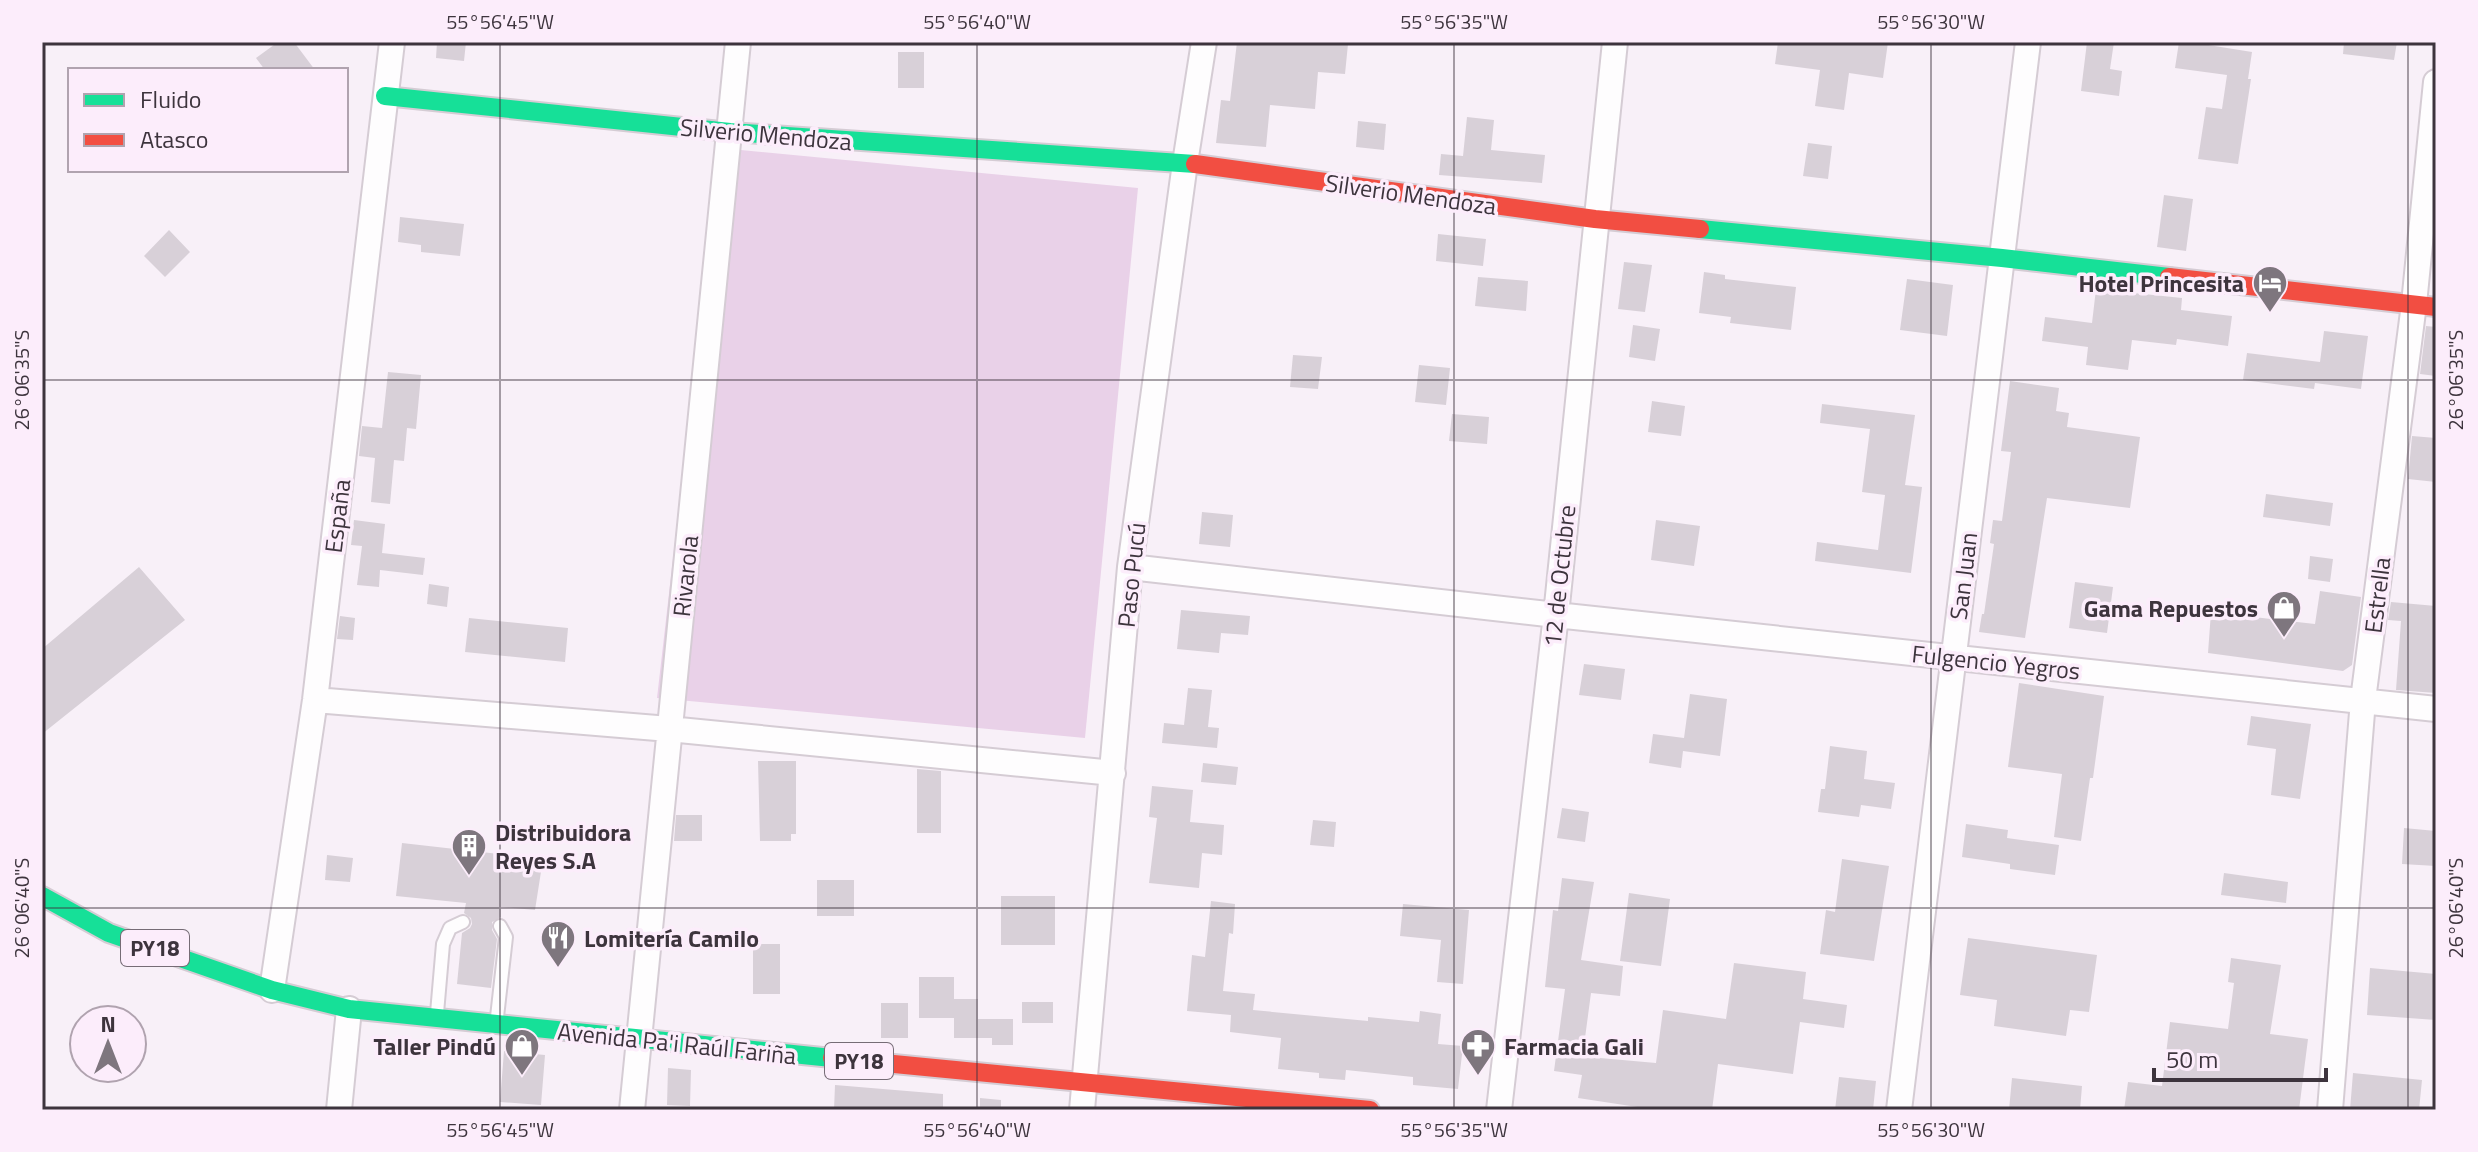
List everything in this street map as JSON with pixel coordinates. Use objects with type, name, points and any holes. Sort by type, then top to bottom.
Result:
[{"type":"main road","name":"Silverio Mendoza","points":[[385,96],[730,132],[1185,163],[1595,219],[2002,258],[2425,306]]},
{"type":"main road","name":"PY18","points":[[42,896],[109,933],[272,990]]},
{"type":"main road","name":"Avenida Pa'i Raúl Fariña","points":[[272,990],[349,1009],[1370,1110]]},
{"type":"street","name":"España","points":[[272,990],[315,700],[392,42]]},
{"type":"street","name":"Rivarola","points":[[632,1110],[738,42]]},
{"type":"street","name":"Paso Pucú","points":[[1082,1110],[1130,567],[1204,42]]},
{"type":"street","name":"12 de Octubre","points":[[1499,1110],[1556,615],[1615,42]]},
{"type":"street","name":"San Juan","points":[[1899,1110],[2028,42]]},
{"type":"street","name":"Estrella","points":[[2330,1110],[2363,700],[2425,306],[2436,82]]},
{"type":"street","name":"Fulgencio Yegros","points":[[1130,567],[2436,709]]},
{"type":"street","points":[[315,700],[669,729],[1113,773]]},
{"type":"street","points":[[339,1110],[349,1009]]},
{"type":"lane","points":[[436,1018],[443,944],[450,928],[463,922]]},
{"type":"lane","points":[[496,1025],[506,937],[500,926]]},
{"type":"shaded area","points":[[720,148],[1138,188],[1085,738],[657,698]]},
{"type":"building","points":[[278,42],[294,42],[314,68],[264,68],[256,58]]},
{"type":"building","points":[[437,42],[466,42],[464,61],[436,58]]},
{"type":"building","points":[[1237,42],[1348,44],[1345,74],[1318,72],[1315,109],[1270,105],[1266,147],[1216,143],[1221,100],[1230,101]]},
{"type":"building","points":[[1778,42],[1888,42],[1883,78],[1849,73],[1844,110],[1815,106],[1820,70],[1775,64]]},
{"type":"building","points":[[2087,42],[2114,42],[2110,69],[2122,71],[2119,96],[2081,91]]},
{"type":"building","points":[[2179,42],[2202,42],[2252,52],[2238,164],[2198,159],[2206,107],[2222,109],[2227,75],[2175,68]]},
{"type":"building","points":[[2344,42],[2397,42],[2394,60],[2343,54]]},
{"type":"building","points":[[898,52],[924,52],[924,88],[898,88]]},
{"type":"building","points":[[1467,117],[1494,120],[1491,150],[1545,155],[1542,183],[1439,175],[1441,154],[1463,156]]},
{"type":"building","points":[[1358,121],[1386,124],[1384,150],[1356,147]]},
{"type":"building","points":[[1808,143],[1832,146],[1828,179],[1803,176]]},
{"type":"building","points":[[2164,195],[2193,199],[2186,251],[2157,247]]},
{"type":"building","points":[[400,217],[464,224],[460,256],[421,252],[421,245],[398,242]]},
{"type":"building","points":[[169,230],[190,252],[165,277],[144,256]]},
{"type":"building","points":[[1438,234],[1486,239],[1483,266],[1436,261]]},
{"type":"building","points":[[1624,262],[1652,265],[1645,312],[1618,309]]},
{"type":"building","points":[[1704,272],[1725,275],[1725,279],[1796,287],[1791,330],[1730,323],[1731,317],[1699,313]]},
{"type":"building","points":[[1478,277],[1528,281],[1526,311],[1475,306]]},
{"type":"building","points":[[1907,279],[1953,285],[1947,336],[1900,330]]},
{"type":"building","points":[[2096,289],[2182,298],[2181,310],[2232,316],[2228,346],[2177,339],[2176,345],[2132,340],[2128,370],[2086,365],[2088,347],[2042,341],[2045,317],[2092,323]]},
{"type":"building","points":[[1633,325],[1660,329],[1655,361],[1629,357]]},
{"type":"building","points":[[2426,326],[2436,327],[2436,376],[2420,374]]},
{"type":"building","points":[[2324,331],[2368,336],[2361,389],[2315,383],[2314,389],[2243,380],[2247,353],[2320,362]]},
{"type":"building","points":[[1293,355],[1322,357],[1318,389],[1290,387]]},
{"type":"building","points":[[1419,365],[1450,368],[1446,405],[1415,402]]},
{"type":"building","points":[[388,372],[421,375],[416,429],[407,428],[404,461],[394,460],[390,504],[371,502],[375,458],[359,456],[362,426],[382,428]]},
{"type":"building","points":[[2010,381],[2059,388],[2056,411],[2069,413],[2067,427],[2140,437],[2130,508],[2047,498],[2025,638],[1979,632],[1994,544],[1990,543],[1993,520],[2002,521],[2011,452],[2001,451]]},
{"type":"building","points":[[1652,401],[1685,406],[1681,436],[1648,432]]},
{"type":"building","points":[[1822,404],[1915,415],[1905,485],[1922,487],[1911,573],[1815,561],[1817,542],[1878,550],[1885,495],[1862,492],[1870,429],[1820,423]]},
{"type":"building","points":[[1452,414],[1489,417],[1487,444],[1449,441]]},
{"type":"building","points":[[2412,436],[2436,438],[2436,482],[2408,479]]},
{"type":"building","points":[[2266,494],[2333,503],[2330,526],[2263,517]]},
{"type":"building","points":[[1202,512],[1233,515],[1230,547],[1199,544]]},
{"type":"building","points":[[354,520],[385,524],[382,553],[425,558],[423,575],[380,570],[379,587],[357,585],[362,546],[351,545]]},
{"type":"building","points":[[1656,520],[1700,526],[1694,566],[1651,560]]},
{"type":"building","points":[[2310,556],[2333,559],[2330,582],[2308,579]]},
{"type":"building","points":[[139,567],[185,620],[42,734],[42,649]]},
{"type":"building","points":[[2075,582],[2113,587],[2107,633],[2069,628]]},
{"type":"building","points":[[429,584],[449,587],[447,607],[427,604]]},
{"type":"building","name":"Gama Repuestos","points":[[2320,591],[2361,597],[2352,665],[2343,671],[2208,653],[2211,612],[2315,624]]},
{"type":"building","points":[[2391,602],[2436,606],[2436,693],[2396,690],[2401,621],[2388,620]]},
{"type":"building","points":[[1181,610],[1250,616],[1248,635],[1221,633],[1219,653],[1177,649]]},
{"type":"building","points":[[340,616],[355,618],[353,640],[337,639]]},
{"type":"building","points":[[469,618],[568,628],[565,662],[465,652]]},
{"type":"building","points":[[1584,664],[1625,669],[1621,700],[1579,695]]},
{"type":"building","points":[[2019,683],[2104,696],[2081,841],[2054,837],[2062,774],[2008,767]]},
{"type":"building","points":[[1188,688],[1212,690],[1208,727],[1219,728],[1217,748],[1162,743],[1164,723],[1184,725]]},
{"type":"building","points":[[1690,694],[1727,699],[1720,756],[1683,751],[1681,768],[1649,763],[1653,734],[1684,738]]},
{"type":"building","points":[[2251,716],[2311,724],[2300,799],[2271,795],[2276,749],[2247,745]]},
{"type":"building","points":[[1830,746],[1867,751],[1864,779],[1895,783],[1891,809],[1861,805],[1859,817],[1818,812],[1821,789],[1825,789]]},
{"type":"building","points":[[758,761],[796,761],[796,834],[791,834],[791,841],[760,841]]},
{"type":"building","points":[[1203,763],[1238,767],[1236,785],[1201,782]]},
{"type":"building","points":[[917,769],[941,771],[941,833],[917,833]]},
{"type":"building","points":[[1152,786],[1193,790],[1190,822],[1224,825],[1222,855],[1202,853],[1199,888],[1149,883],[1157,818],[1149,817]]},
{"type":"building","points":[[1562,808],[1589,812],[1585,842],[1557,838]]},
{"type":"building","points":[[676,815],[702,815],[702,841],[674,841]]},
{"type":"building","points":[[1313,820],[1336,822],[1334,847],[1310,845]]},
{"type":"building","points":[[1966,824],[2008,830],[2007,838],[2059,845],[2055,875],[2010,869],[2010,864],[1962,857]]},
{"type":"building","points":[[2404,828],[2436,831],[2436,866],[2402,864]]},
{"type":"building","name":"Distribuidora Reyes S.A","points":[[402,843],[543,859],[535,910],[501,907],[501,917],[492,922],[497,939],[491,988],[457,984],[462,933],[472,924],[471,918],[464,913],[466,903],[396,896]]},
{"type":"building","points":[[327,855],[353,858],[350,882],[325,880]]},
{"type":"building","points":[[1842,859],[1889,866],[1874,961],[1820,954],[1826,910],[1835,912]]},
{"type":"building","points":[[2224,873],[2288,882],[2286,903],[2221,895]]},
{"type":"building","points":[[1562,878],[1594,882],[1581,960],[1623,966],[1620,996],[1591,993],[1583,1053],[1600,1058],[1656,1063],[1663,1010],[1726,1019],[1734,963],[1806,972],[1803,999],[1847,1005],[1844,1028],[1800,1022],[1793,1074],[1718,1064],[1712,1110],[1657,1110],[1578,1098],[1582,1075],[1554,1071],[1565,989],[1545,987],[1553,910],[1558,911]]},
{"type":"building","points":[[817,880],[854,880],[854,916],[817,916]]},
{"type":"building","points":[[1629,893],[1670,899],[1661,966],[1620,961]]},
{"type":"building","points":[[1001,896],[1055,896],[1055,945],[1001,945]]},
{"type":"building","points":[[1211,901],[1235,904],[1223,991],[1255,994],[1253,1010],[1368,1021],[1368,1017],[1419,1022],[1420,1011],[1441,1014],[1438,1044],[1463,1046],[1458,1089],[1413,1085],[1413,1077],[1346,1070],[1345,1080],[1319,1078],[1319,1073],[1278,1069],[1281,1038],[1230,1032],[1231,1015],[1187,1011],[1192,955],[1205,957]]},
{"type":"building","points":[[1403,904],[1469,910],[1463,984],[1437,982],[1441,940],[1400,936]]},
{"type":"building","points":[[1968,938],[2097,955],[2089,1012],[2070,1010],[2066,1036],[1994,1026],[1997,1000],[1960,995]]},
{"type":"building","points":[[753,944],[780,944],[780,994],[753,994]]},
{"type":"building","points":[[2231,958],[2281,965],[2270,1034],[2308,1039],[2299,1110],[2124,1110],[2128,1082],[2162,1086],[2170,1022],[2228,1029],[2234,983],[2228,982]]},
{"type":"building","points":[[2370,968],[2436,974],[2436,1020],[2367,1015]]},
{"type":"building","points":[[919,977],[954,977],[954,999],[978,999],[978,1019],[1013,1019],[1013,1045],[992,1045],[992,1038],[954,1038],[954,1018],[919,1018]]},
{"type":"building","points":[[1022,1002],[1053,1002],[1053,1023],[1022,1023]]},
{"type":"building","points":[[881,1003],[908,1003],[908,1038],[881,1038]]},
{"type":"building","name":"Taller Pindú","points":[[504,1051],[545,1055],[541,1105],[500,1102]]},
{"type":"building","points":[[668,1068],[691,1070],[690,1106],[667,1105]]},
{"type":"building","points":[[2353,1073],[2422,1080],[2419,1110],[2350,1110]]},
{"type":"building","points":[[1839,1077],[1876,1081],[1873,1110],[1835,1110]]},
{"type":"building","points":[[2012,1078],[2082,1086],[2080,1110],[2009,1110]]},
{"type":"building","points":[[835,1085],[943,1094],[943,1110],[834,1110]]},
{"type":"building","points":[[980,1098],[1001,1100],[1001,1110],[980,1110]]},
{"type":"traffic: fast","points":[[385,96],[730,132],[1195,164]]},
{"type":"traffic: fast","points":[[1700,229],[2169,277]]},
{"type":"traffic: fast","points":[[42,896],[109,933],[272,990],[349,1009],[832,1058]]},
{"type":"traffic: jam","points":[[1195,164],[1595,219],[1700,229]]},
{"type":"traffic: jam","points":[[2169,277],[2436,307]]},
{"type":"traffic: jam","points":[[832,1058],[1370,1110]]},
{"type":"place","name":"Hotel Princesita","points":[[2270,314]]},
{"type":"place","name":"Gama Repuestos","points":[[2284,639]]},
{"type":"place","name":"Distribuidora Reyes S.A","points":[[469,877]]},
{"type":"place","name":"Lomitería Camilo","points":[[558,969]]},
{"type":"place","name":"Taller Pindú","points":[[522,1077]]},
{"type":"place","name":"Farmacia Gali","points":[[1478,1077]]}]
